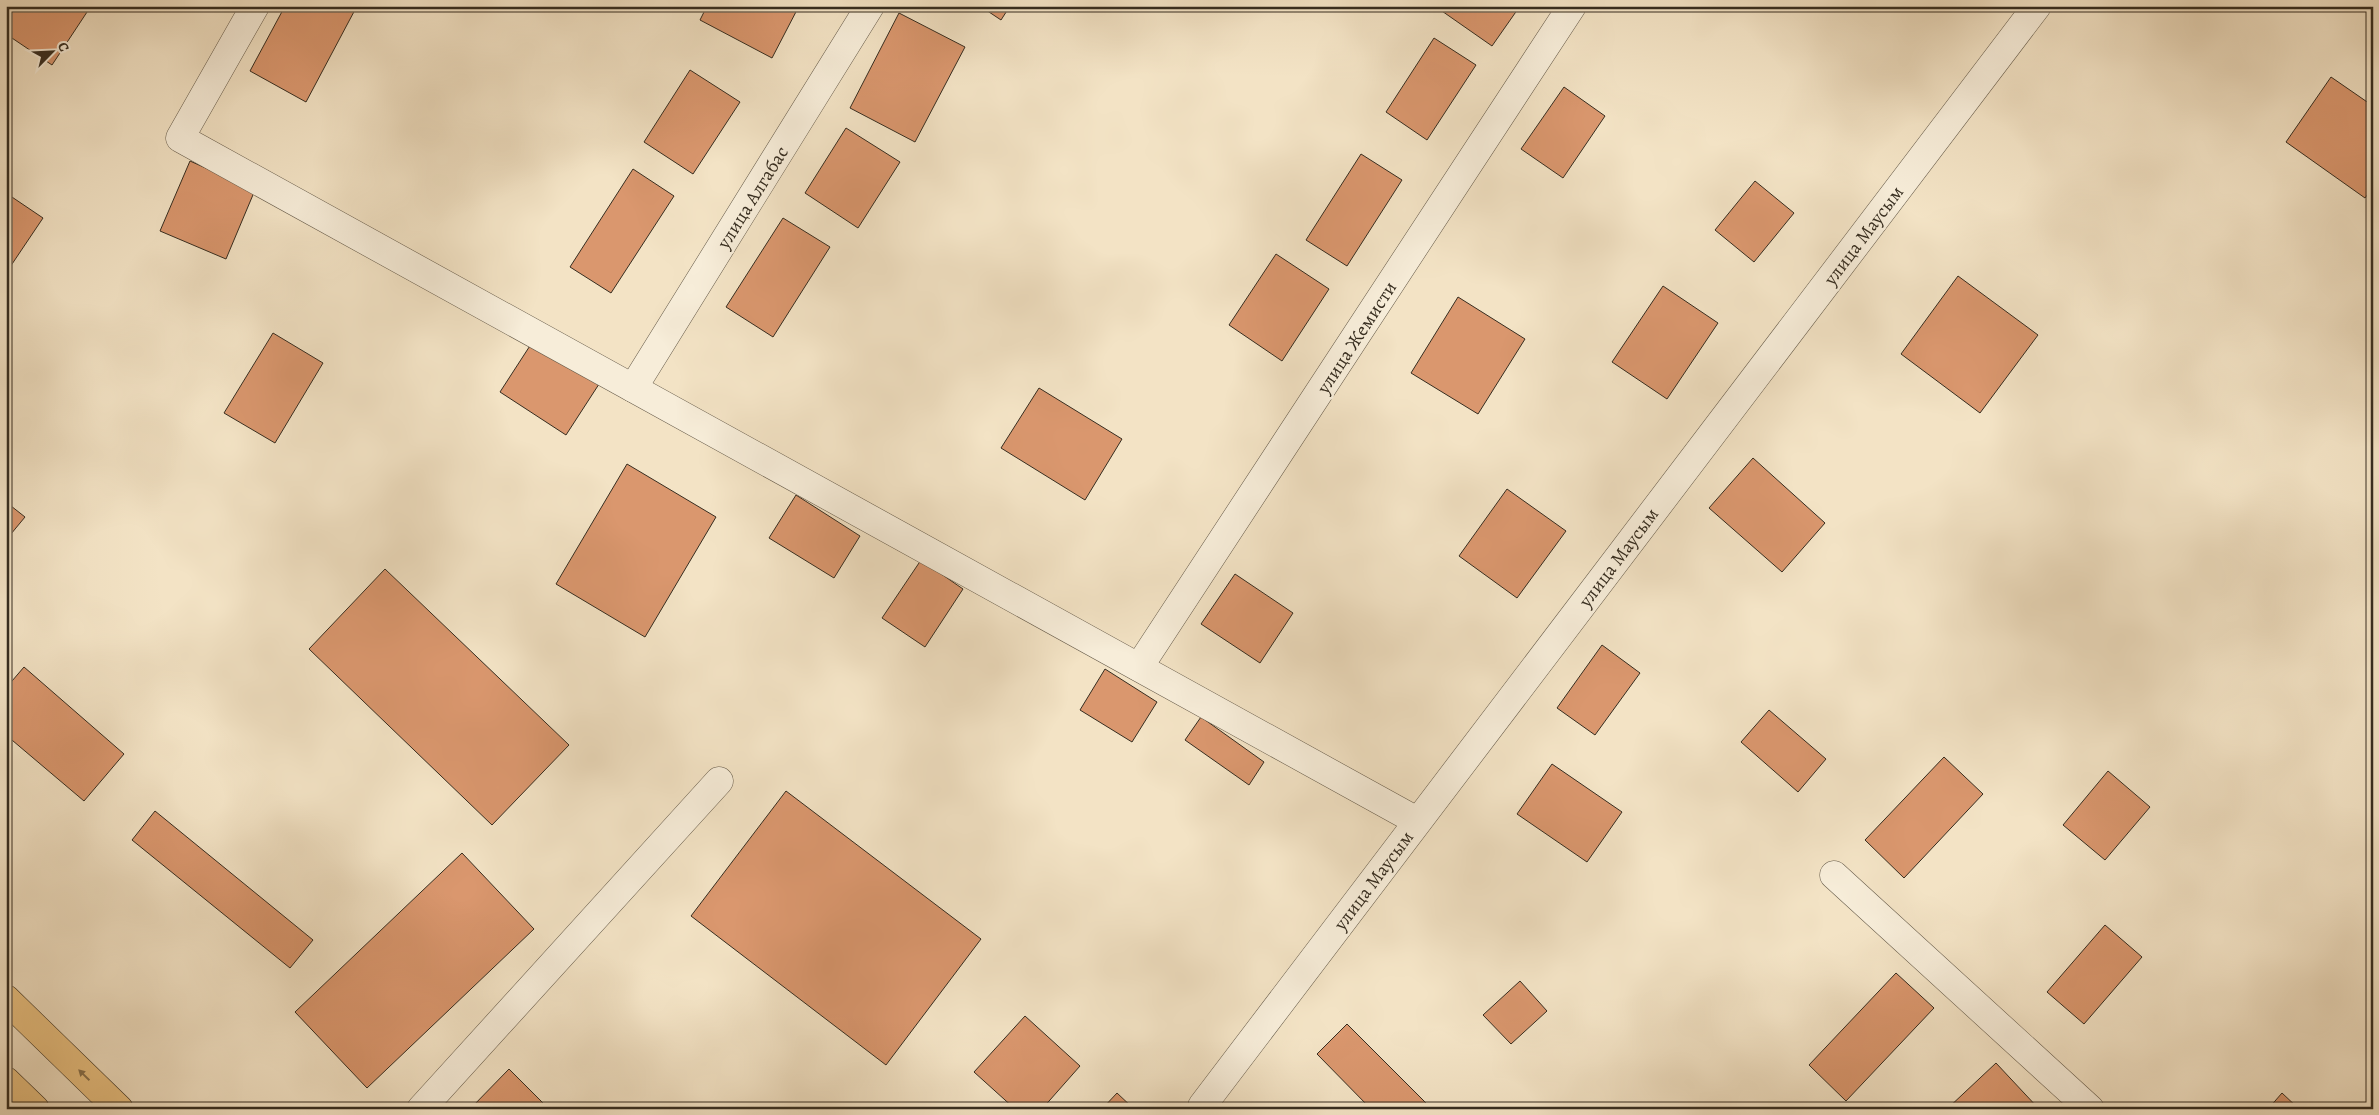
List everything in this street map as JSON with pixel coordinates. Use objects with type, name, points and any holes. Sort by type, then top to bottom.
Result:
[{"type":"main road","points":[[6,999],[119,1109]]},
{"type":"main road","points":[[6,1081],[35,1109]]},
{"type":"street","points":[[255,6],[180,138],[1417,821]]},
{"type":"street","name":"улица Алгабас","points":[[633,388],[870,6]]},
{"type":"street","name":"улица Жемисти","points":[[1139,667],[1572,6]]},
{"type":"street","name":"улица Маусым","points":[[1205,1109],[1202,1106],[2037,6]]},
{"type":"street","points":[[421,1109],[719,781]]},
{"type":"street","points":[[1834,875],[2090,1109]]},
{"type":"building","points":[[6,6],[91,6],[52,65],[6,34]]},
{"type":"building","points":[[285,6],[357,6],[306,102],[250,71]]},
{"type":"building","points":[[707,6],[799,6],[772,58],[700,20]]},
{"type":"building","points":[[980,6],[1010,6],[1001,20]]},
{"type":"building","points":[[1441,6],[1520,6],[1492,46],[1439,9]]},
{"type":"building","points":[[899,13],[965,47],[915,142],[850,108]]},
{"type":"building","points":[[1434,38],[1476,65],[1427,140],[1386,112]]},
{"type":"building","points":[[690,70],[740,102],[693,174],[644,142]]},
{"type":"building","points":[[2331,77],[2373,106],[2373,187],[2365,198],[2286,142]]},
{"type":"building","points":[[1564,87],[1605,116],[1563,178],[1521,149]]},
{"type":"building","points":[[846,128],[900,162],[858,228],[805,193]]},
{"type":"building","points":[[1361,154],[1402,180],[1347,266],[1306,240]]},
{"type":"building","points":[[190,161],[255,190],[226,259],[160,231]]},
{"type":"building","points":[[633,169],[674,196],[611,293],[570,267]]},
{"type":"building","points":[[1755,181],[1794,213],[1754,262],[1715,230]]},
{"type":"building","points":[[6,193],[43,218],[6,273]]},
{"type":"building","points":[[783,218],[830,247],[773,337],[726,307]]},
{"type":"building","points":[[1276,254],[1329,289],[1282,361],[1229,325]]},
{"type":"building","points":[[1958,276],[2038,335],[1980,413],[1901,354]]},
{"type":"building","points":[[1663,286],[1718,323],[1667,399],[1612,362]]},
{"type":"building","points":[[1458,297],[1525,339],[1478,414],[1411,373]]},
{"type":"building","points":[[273,333],[323,363],[275,443],[224,413]]},
{"type":"building","points":[[535,338],[601,381],[566,435],[500,392]]},
{"type":"building","points":[[1039,388],[1122,439],[1085,500],[1001,448]]},
{"type":"building","points":[[1753,458],[1825,523],[1782,572],[1709,508]]},
{"type":"building","points":[[627,464],[716,517],[645,637],[556,584]]},
{"type":"building","points":[[1507,489],[1566,531],[1517,598],[1459,556]]},
{"type":"building","points":[[796,495],[860,536],[834,578],[769,538]]},
{"type":"building","points":[[6,502],[25,517],[6,540]]},
{"type":"building","points":[[921,560],[963,589],[925,647],[882,618]]},
{"type":"building","points":[[385,569],[569,745],[492,825],[309,649]]},
{"type":"building","points":[[1235,574],[1293,613],[1260,663],[1201,624]]},
{"type":"building","points":[[1602,645],[1640,673],[1595,735],[1557,708]]},
{"type":"building","points":[[24,667],[124,754],[84,801],[6,735],[6,688]]},
{"type":"building","points":[[1105,669],[1157,702],[1132,742],[1080,710]]},
{"type":"building","points":[[1769,710],[1826,759],[1798,792],[1741,742]]},
{"type":"building","points":[[1201,717],[1264,762],[1249,785],[1185,740]]},
{"type":"building","points":[[1944,757],[1983,794],[1904,878],[1865,840]]},
{"type":"building","points":[[1552,764],[1622,812],[1587,862],[1517,814]]},
{"type":"building","points":[[2108,771],[2150,807],[2105,860],[2063,825]]},
{"type":"building","points":[[786,791],[981,939],[886,1065],[691,916]]},
{"type":"building","points":[[155,811],[313,940],[290,968],[132,840]]},
{"type":"building","points":[[462,853],[534,929],[367,1088],[295,1012]]},
{"type":"building","points":[[2105,925],[2142,957],[2084,1024],[2047,992]]},
{"type":"building","points":[[1896,973],[1934,1008],[1846,1101],[1809,1065]]},
{"type":"building","points":[[1520,981],[1547,1011],[1511,1044],[1483,1015]]},
{"type":"building","points":[[1025,1016],[1080,1066],[1042,1109],[1015,1109],[974,1072]]},
{"type":"building","points":[[1347,1024],[1432,1109],[1371,1109],[1317,1054]]},
{"type":"building","points":[[1996,1063],[2039,1109],[1947,1109]]},
{"type":"building","points":[[509,1069],[549,1109],[470,1109]]},
{"type":"building","points":[[1117,1093],[1134,1109],[1102,1109]]},
{"type":"building","points":[[2282,1093],[2299,1109],[2268,1109]]}]
